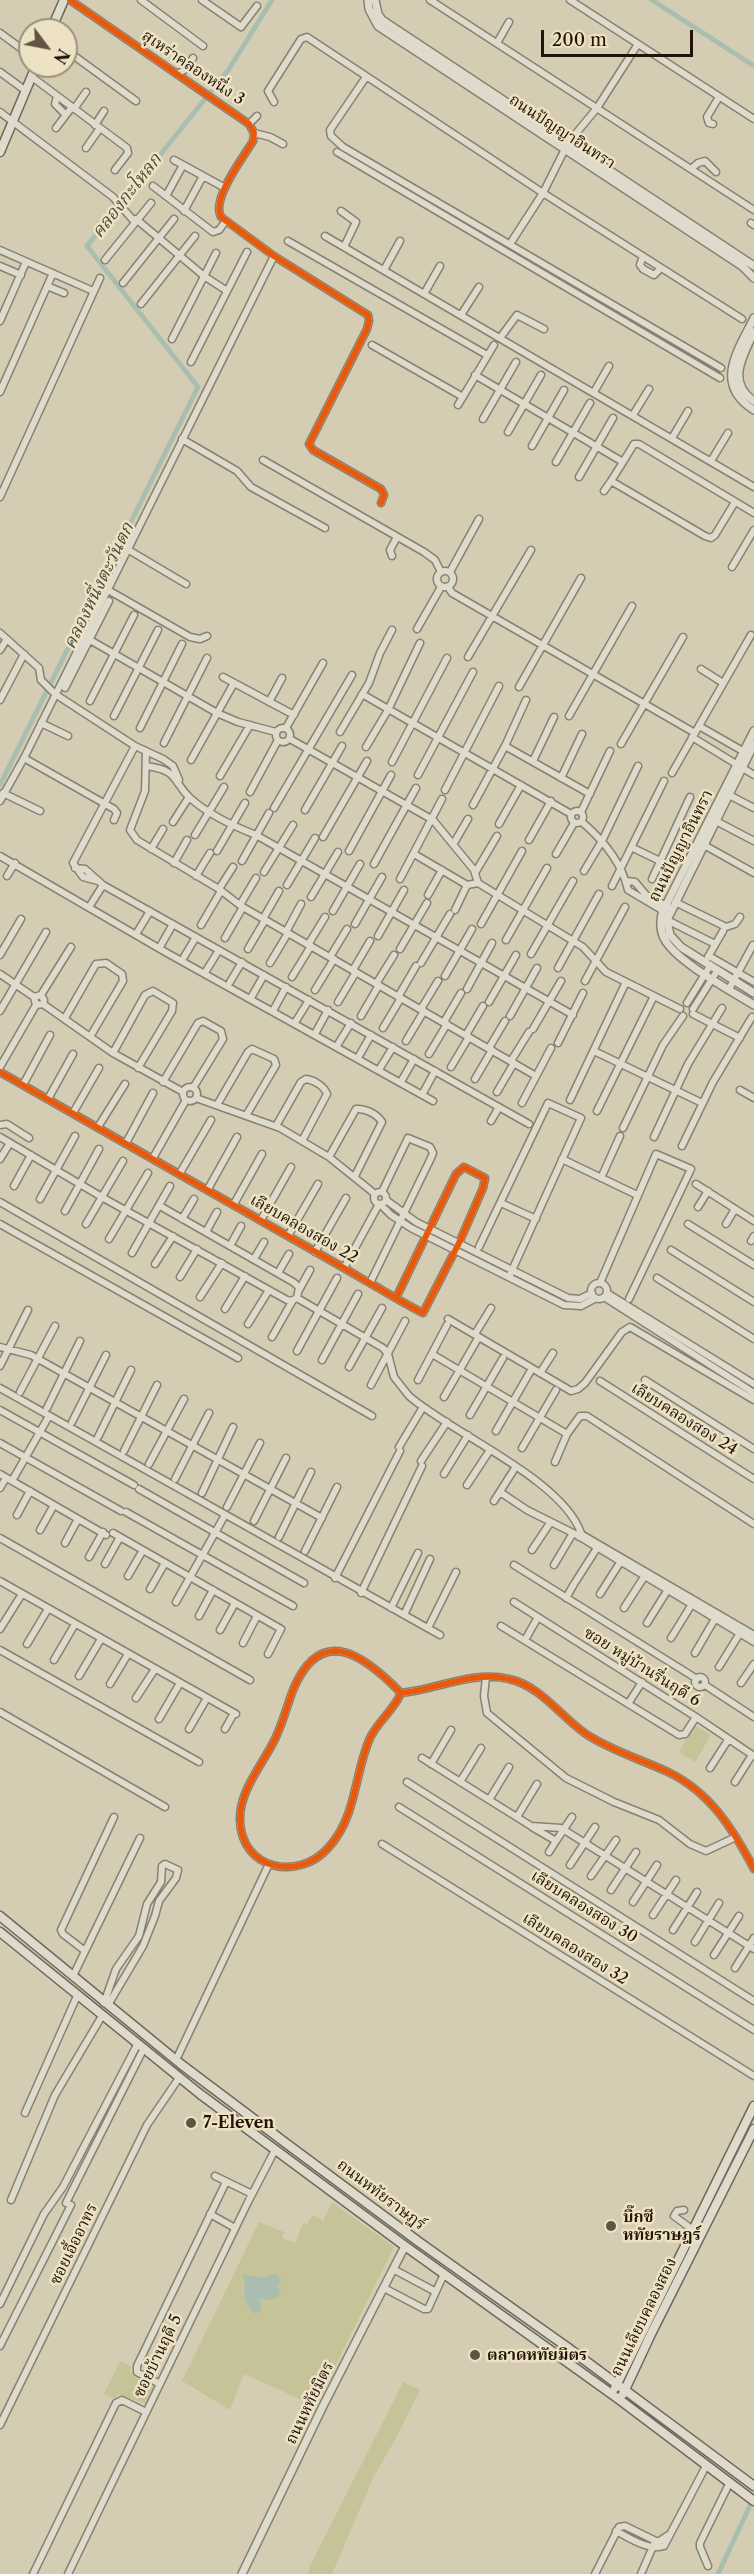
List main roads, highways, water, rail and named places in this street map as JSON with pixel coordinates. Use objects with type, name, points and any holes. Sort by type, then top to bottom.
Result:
[{"type":"main road","points":[[56,18],[64,0]]},
{"type":"main road","points":[[0,152],[3,137],[13,121],[32,78]]},
{"type":"main road","name":"ถนนหทัยราษฎร์","points":[[0,1916],[176,2060],[411,2236],[606,2375],[754,2486]]},
{"type":"main road","name":"ถนนหทัยราษฎร์","points":[[0,1932],[179,2078],[405,2246],[620,2400],[754,2501]]},
{"type":"main road","name":"ถนนเลียบคลองสอง","points":[[625,2391],[625,2368],[754,2106]]},
{"type":"main road","name":"ถนนเลียบคลองสอง","points":[[625,2391],[754,2129]]},
{"type":"main road","points":[[725,2163],[735,2167]]},
{"type":"main road","points":[[405,2246],[411,2236]]},
{"type":"main road","points":[[606,2375],[613,2375],[625,2368]]},
{"type":"main road","points":[[611,2394],[625,2391]]},
{"type":"main road","points":[[620,2400],[625,2391]]},
{"type":"waterway","name":"คลองกะโหลก","points":[[0,785],[198,387],[87,246],[229,69],[272,0]]},
{"type":"waterway","points":[[652,0],[754,66]]},
{"type":"waterway","points":[[718,2574],[753,2499]]},
{"type":"place","name":"7-Eleven","points":[[191,2123]]},
{"type":"place","name":"บิ๊กซี หทัยราษฎร์","points":[[611,2226]]},
{"type":"place","name":"ตลาดหทัยมิตร","points":[[475,2355]]},
{"type":"water label","name":"คลองหนึ่งตะวันตก","points":[[99,586]]}]
